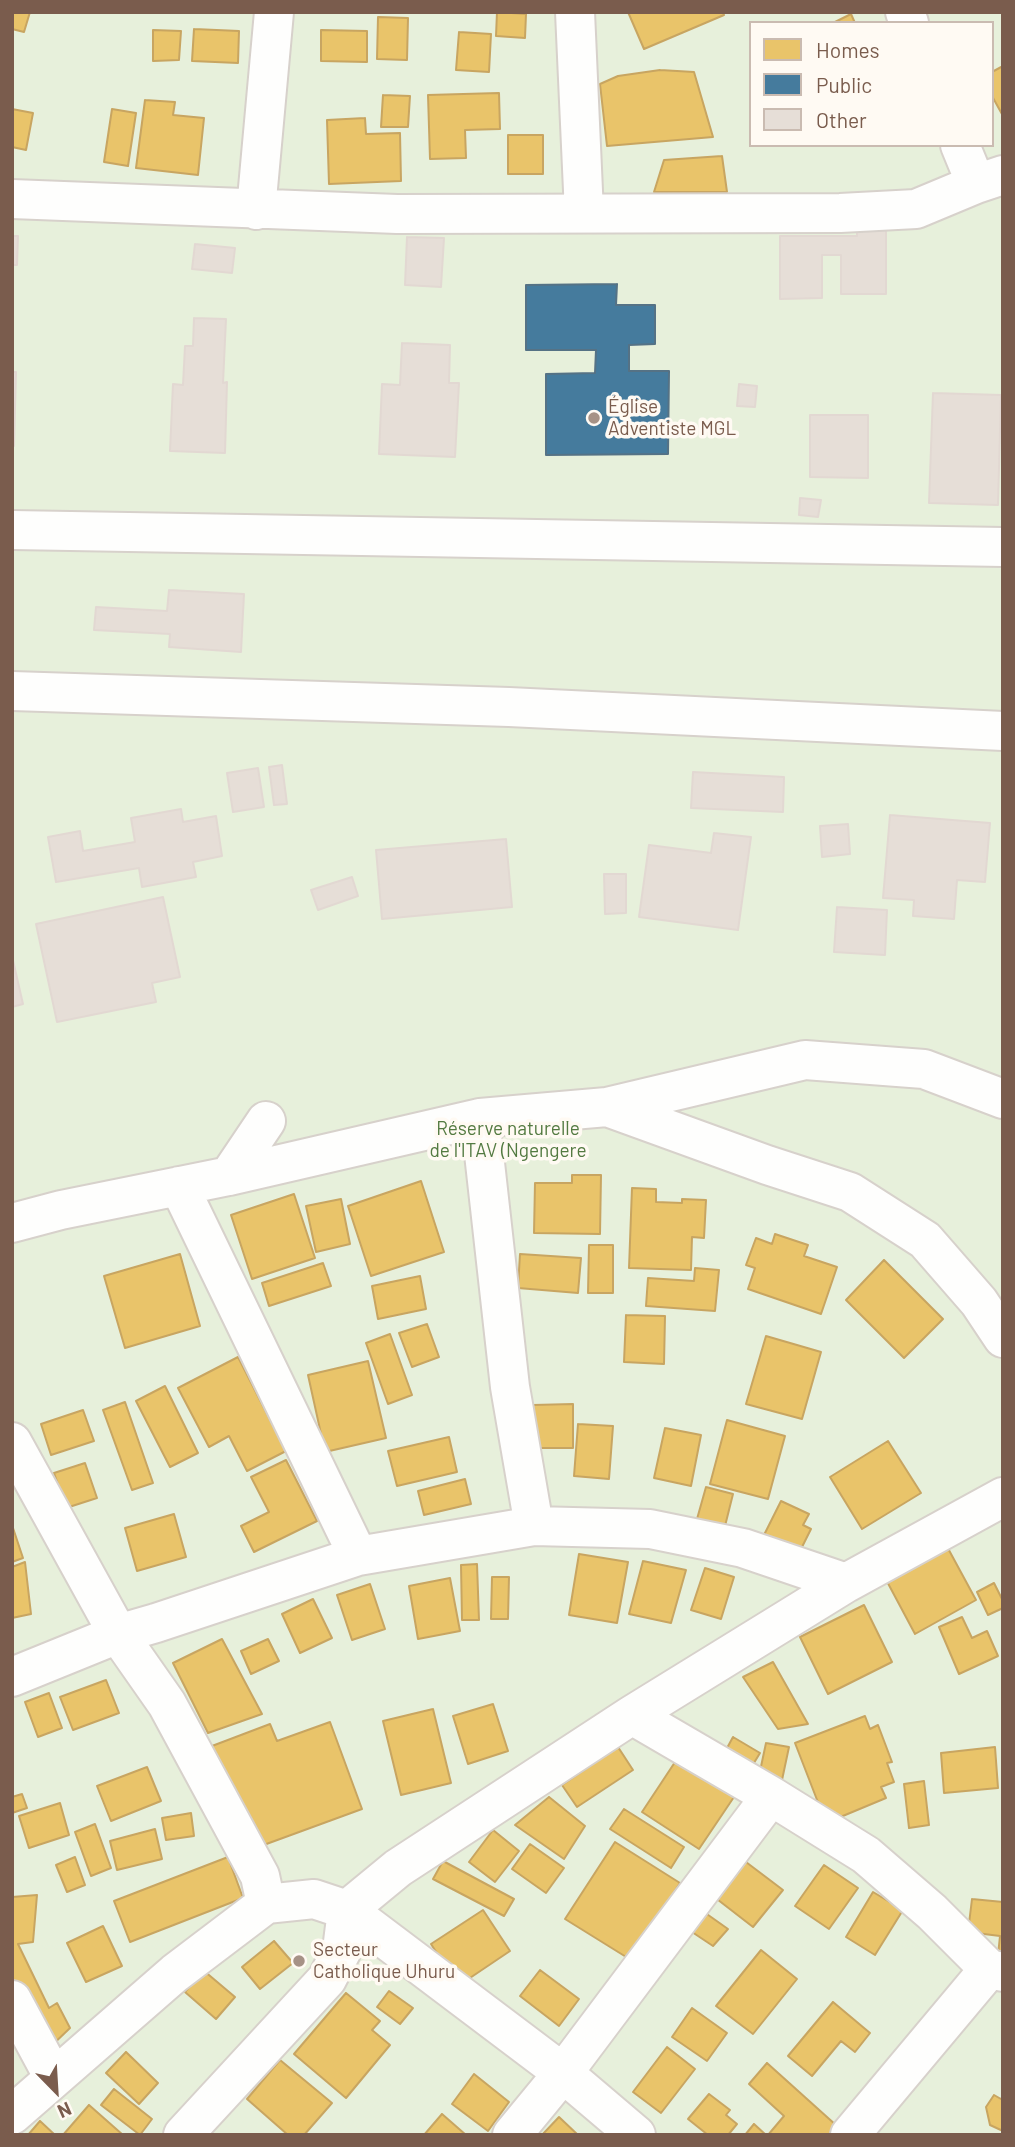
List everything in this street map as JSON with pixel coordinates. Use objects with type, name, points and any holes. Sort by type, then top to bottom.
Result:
[{"type":"street","points":[[256,210],[274,12]]},
{"type":"street","points":[[575,12],[584,213]]},
{"type":"street","points":[[12,199],[397,214],[840,213],[916,209],[989,179],[962,147]]},
{"type":"street","points":[[12,530],[1003,547]]},
{"type":"street","points":[[12,691],[522,708],[1003,731]]},
{"type":"street","points":[[12,1223],[480,1118],[607,1107],[805,1060],[924,1069],[1003,1099]]},
{"type":"street","points":[[607,1107],[850,1192],[925,1240],[979,1301],[1003,1338]]},
{"type":"street","points":[[480,1118],[510,1387],[534,1526]]},
{"type":"street","points":[[229,1176],[267,1121]]},
{"type":"street","points":[[179,1186],[358,1556]]},
{"type":"street","points":[[12,1442],[118,1634],[173,1716],[260,1876],[266,1904]]},
{"type":"street","points":[[183,2135],[327,1979],[342,1950],[347,1910],[398,1868],[632,1715],[846,1583],[1003,1497]]},
{"type":"street","points":[[12,1677],[118,1634],[358,1556],[534,1526],[650,1529],[743,1548],[846,1583]]},
{"type":"street","points":[[632,1715],[866,1855],[996,1971],[850,2135]]},
{"type":"street","points":[[512,2135],[563,2073],[771,1796]]},
{"type":"street","points":[[12,2115],[175,1973],[266,1904],[313,1899],[347,1910],[563,2073],[636,2135]]},
{"type":"street","points":[[12,2000],[54,2078]]},
{"type":"green space","name":"Réserve naturelle de l'ITAV (Ngengere","points":[[12,12],[1003,12],[1003,2135],[12,2135]]},
{"type":"building: Homes","points":[[12,12],[30,12],[24,32],[12,29]]},
{"type":"building: Homes","points":[[497,12],[526,14],[525,38],[496,36]]},
{"type":"building: Homes","points":[[628,12],[723,12],[724,15],[644,49]]},
{"type":"building: Homes","points":[[851,14],[854,21],[837,21]]},
{"type":"building: Homes","points":[[378,17],[408,18],[407,60],[377,59]]},
{"type":"building: Homes","points":[[194,29],[239,31],[238,63],[192,61]]},
{"type":"building: Homes","points":[[153,30],[181,31],[179,60],[153,61]]},
{"type":"building: Homes","points":[[321,30],[367,31],[367,62],[321,61]]},
{"type":"building: Homes","points":[[459,32],[491,34],[489,72],[456,70]]},
{"type":"building: Homes","points":[[1003,66],[1003,116],[994,100],[994,71]]},
{"type":"building: Homes","points":[[660,70],[694,72],[713,137],[607,146],[600,84],[618,76]]},
{"type":"building: Homes","points":[[499,93],[500,129],[465,130],[466,158],[430,159],[428,95]]},
{"type":"building: Homes","points":[[383,95],[410,96],[408,127],[381,127]]},
{"type":"building: Homes","points":[[145,100],[175,102],[173,115],[204,118],[198,175],[136,168]]},
{"type":"building: Homes","points":[[12,109],[33,113],[26,150],[12,147]]},
{"type":"building: Homes","points":[[112,109],[136,113],[128,166],[104,162]]},
{"type":"building: Homes","points":[[365,118],[366,134],[400,133],[401,181],[329,184],[327,120]]},
{"type":"building: Homes","points":[[508,135],[543,135],[543,174],[508,174]]},
{"type":"building: Homes","points":[[722,156],[727,192],[654,192],[664,160]]},
{"type":"building: Homes","points":[[572,1175],[601,1175],[600,1234],[534,1233],[535,1183],[572,1183]]},
{"type":"building: Homes","points":[[421,1181],[444,1252],[371,1276],[348,1206]]},
{"type":"building: Homes","points":[[632,1188],[656,1189],[656,1202],[706,1200],[704,1238],[692,1237],[691,1270],[629,1268]]},
{"type":"building: Homes","points":[[294,1194],[315,1258],[252,1279],[231,1215]]},
{"type":"building: Homes","points":[[341,1199],[350,1244],[316,1252],[306,1206]]},
{"type":"building: Homes","points":[[775,1234],[808,1245],[804,1256],[837,1267],[821,1314],[748,1289],[755,1268],[746,1265],[756,1238],[772,1244]]},
{"type":"building: Homes","points":[[589,1245],[613,1245],[613,1293],[588,1293]]},
{"type":"building: Homes","points":[[180,1254],[200,1326],[125,1348],[104,1276]]},
{"type":"building: Homes","points":[[520,1254],[581,1258],[578,1293],[518,1288]]},
{"type":"building: Homes","points":[[884,1260],[943,1319],[904,1358],[846,1300]]},
{"type":"building: Homes","points":[[323,1263],[331,1286],[269,1306],[262,1283]]},
{"type":"building: Homes","points":[[695,1268],[719,1270],[715,1311],[646,1306],[648,1278],[694,1281]]},
{"type":"building: Homes","points":[[420,1276],[426,1309],[378,1319],[372,1286]]},
{"type":"building: Homes","points":[[626,1315],[665,1316],[664,1364],[624,1362]]},
{"type":"building: Homes","points":[[427,1324],[439,1357],[412,1367],[399,1333]]},
{"type":"building: Homes","points":[[390,1334],[412,1395],[388,1404],[366,1343]]},
{"type":"building: Homes","points":[[766,1336],[821,1352],[802,1419],[746,1404]]},
{"type":"building: Homes","points":[[238,1357],[286,1451],[247,1471],[229,1436],[209,1447],[178,1388]]},
{"type":"building: Homes","points":[[368,1361],[386,1438],[325,1452],[308,1375]]},
{"type":"building: Homes","points":[[165,1386],[198,1453],[170,1467],[136,1401]]},
{"type":"building: Homes","points":[[125,1402],[153,1483],[132,1490],[103,1410]]},
{"type":"building: Homes","points":[[573,1404],[573,1448],[533,1448],[533,1405]]},
{"type":"building: Homes","points":[[83,1410],[94,1441],[51,1455],[41,1424]]},
{"type":"building: Homes","points":[[727,1420],[785,1436],[768,1499],[710,1484]]},
{"type":"building: Homes","points":[[578,1424],[613,1426],[609,1479],[574,1476]]},
{"type":"building: Homes","points":[[665,1428],[701,1435],[691,1486],[654,1478]]},
{"type":"building: Homes","points":[[449,1437],[457,1472],[397,1486],[388,1451]]},
{"type":"building: Homes","points":[[888,1441],[921,1493],[862,1529],[830,1477]]},
{"type":"building: Homes","points":[[286,1460],[317,1521],[254,1552],[241,1526],[269,1512],[251,1477]]},
{"type":"building: Homes","points":[[85,1463],[97,1498],[66,1508],[54,1473]]},
{"type":"building: Homes","points":[[465,1479],[471,1504],[424,1515],[418,1491]]},
{"type":"building: Homes","points":[[706,1487],[733,1494],[725,1526],[697,1519]]},
{"type":"building: Homes","points":[[781,1501],[809,1514],[803,1525],[811,1529],[797,1557],[762,1539]]},
{"type":"building: Homes","points":[[174,1514],[186,1557],[137,1571],[125,1528]]},
{"type":"building: Homes","points":[[12,1525],[23,1558],[12,1562]]},
{"type":"building: Homes","points":[[944,1541],[976,1600],[915,1634],[883,1574]]},
{"type":"building: Homes","points":[[579,1554],[628,1562],[617,1623],[569,1615]]},
{"type":"building: Homes","points":[[643,1561],[686,1570],[671,1623],[629,1614]]},
{"type":"building: Homes","points":[[25,1562],[31,1614],[12,1618],[12,1567]]},
{"type":"building: Homes","points":[[477,1564],[479,1620],[462,1620],[461,1565]]},
{"type":"building: Homes","points":[[705,1568],[734,1577],[721,1619],[691,1610]]},
{"type":"building: Homes","points":[[492,1577],[509,1577],[508,1619],[491,1619]]},
{"type":"building: Homes","points":[[450,1578],[460,1631],[418,1639],[409,1586]]},
{"type":"building: Homes","points":[[994,1583],[1003,1601],[1003,1608],[988,1615],[977,1592]]},
{"type":"building: Homes","points":[[370,1584],[385,1629],[352,1640],[337,1595]]},
{"type":"building: Homes","points":[[313,1599],[332,1638],[300,1653],[282,1614]]},
{"type":"building: Homes","points":[[864,1605],[892,1662],[828,1694],[800,1637]]},
{"type":"building: Homes","points":[[962,1617],[972,1638],[987,1631],[998,1656],[959,1674],[939,1627]]},
{"type":"building: Homes","points":[[222,1639],[262,1714],[208,1733],[173,1663]]},
{"type":"building: Homes","points":[[268,1639],[279,1661],[251,1674],[241,1651]]},
{"type":"building: Homes","points":[[773,1662],[808,1724],[778,1729],[743,1677]]},
{"type":"building: Homes","points":[[106,1680],[119,1713],[73,1730],[60,1697]]},
{"type":"building: Homes","points":[[49,1693],[62,1728],[38,1737],[25,1702]]},
{"type":"building: Homes","points":[[493,1704],[508,1751],[468,1764],[453,1716]]},
{"type":"building: Homes","points":[[433,1709],[451,1783],[401,1795],[383,1721]]},
{"type":"building: Homes","points":[[865,1716],[870,1729],[878,1725],[892,1762],[887,1763],[894,1782],[881,1787],[886,1798],[826,1823],[795,1743]]},
{"type":"building: Homes","points":[[330,1722],[362,1809],[250,1850],[212,1746],[270,1724],[277,1741]]},
{"type":"building: Homes","points":[[733,1737],[760,1753],[746,1776],[720,1761]]},
{"type":"building: Homes","points":[[766,1743],[789,1747],[782,1780],[759,1776]]},
{"type":"building: Homes","points":[[618,1747],[633,1770],[577,1807],[562,1785]]},
{"type":"building: Homes","points":[[995,1747],[998,1788],[944,1793],[941,1753]]},
{"type":"building: Homes","points":[[681,1753],[738,1791],[699,1849],[642,1812]]},
{"type":"building: Homes","points":[[147,1767],[161,1801],[111,1821],[97,1786]]},
{"type":"building: Homes","points":[[924,1781],[929,1825],[909,1828],[904,1784]]},
{"type":"building: Homes","points":[[22,1794],[27,1808],[12,1813],[12,1797]]},
{"type":"building: Homes","points":[[549,1797],[585,1826],[564,1859],[515,1825]]},
{"type":"building: Homes","points":[[60,1803],[69,1835],[29,1848],[19,1816]]},
{"type":"building: Homes","points":[[624,1809],[684,1847],[671,1868],[610,1829]]},
{"type":"building: Homes","points":[[191,1813],[194,1836],[166,1840],[162,1818]]},
{"type":"building: Homes","points":[[95,1824],[111,1868],[91,1876],[75,1832]]},
{"type":"building: Homes","points":[[155,1829],[162,1859],[117,1870],[110,1841]]},
{"type":"building: Homes","points":[[493,1830],[519,1851],[495,1882],[469,1862]]},
{"type":"building: Homes","points":[[615,1842],[680,1883],[631,1960],[565,1919]]},
{"type":"building: Homes","points":[[530,1844],[564,1868],[546,1893],[512,1869]]},
{"type":"building: Homes","points":[[75,1857],[85,1885],[67,1892],[56,1865]]},
{"type":"building: Homes","points":[[228,1857],[243,1898],[130,1942],[114,1901]]},
{"type":"building: Homes","points":[[742,1859],[783,1890],[753,1927],[713,1896]]},
{"type":"building: Homes","points":[[443,1861],[514,1899],[504,1916],[433,1879]]},
{"type":"building: Homes","points":[[824,1865],[858,1888],[829,1929],[795,1906]]},
{"type":"building: Homes","points":[[873,1892],[903,1910],[875,1955],[846,1937]]},
{"type":"building: Homes","points":[[37,1895],[33,1942],[18,1944],[49,2008],[57,2003],[70,2028],[46,2051],[12,1978],[12,1897]]},
{"type":"building: Homes","points":[[972,1899],[1003,1902],[1003,1955],[998,1955],[1000,1936],[968,1932]]},
{"type":"building: Homes","points":[[483,1910],[510,1951],[458,1986],[431,1944]]},
{"type":"building: Homes","points":[[704,1912],[728,1929],[713,1946],[689,1930]]},
{"type":"building: Homes","points":[[103,1926],[122,1966],[86,1982],[67,1943]]},
{"type":"building: Homes","points":[[274,1941],[293,1963],[260,1989],[242,1967]]},
{"type":"building: Homes","points":[[761,1950],[797,1979],[753,2034],[716,2006]]},
{"type":"building: Homes","points":[[203,1970],[235,1997],[216,2019],[185,1992]]},
{"type":"building: Homes","points":[[540,1970],[579,1999],[559,2026],[520,1996]]},
{"type":"building: Homes","points":[[389,1991],[413,2008],[400,2024],[377,2007]]},
{"type":"building: Homes","points":[[346,1993],[380,2021],[372,2030],[390,2045],[346,2098],[294,2054]]},
{"type":"building: Homes","points":[[833,2002],[870,2033],[855,2052],[841,2041],[812,2076],[788,2056]]},
{"type":"building: Homes","points":[[692,2008],[727,2033],[707,2061],[672,2037]]},
{"type":"building: Homes","points":[[667,2047],[695,2069],[661,2113],[633,2092]]},
{"type":"building: Homes","points":[[126,2052],[158,2083],[139,2104],[106,2073]]},
{"type":"building: Homes","points":[[280,2060],[332,2103],[304,2135],[288,2135],[247,2099]]},
{"type":"building: Homes","points":[[767,2063],[837,2126],[829,2135],[768,2135],[784,2116],[749,2084]]},
{"type":"building: Homes","points":[[474,2074],[509,2102],[488,2131],[452,2104]]},
{"type":"building: Homes","points":[[114,2089],[152,2119],[140,2135],[101,2105]]},
{"type":"building: Homes","points":[[709,2094],[730,2110],[726,2115],[737,2124],[728,2135],[708,2135],[688,2119]]},
{"type":"building: Homes","points":[[994,2095],[1001,2099],[1003,2097],[1003,2131],[990,2125],[986,2107]]},
{"type":"building: Homes","points":[[89,2105],[123,2135],[63,2135]]},
{"type":"building: Homes","points":[[442,2114],[466,2135],[424,2135]]},
{"type":"building: Homes","points":[[559,2117],[578,2135],[542,2135]]},
{"type":"building: Homes","points":[[40,2121],[55,2135],[28,2135]]},
{"type":"building: Homes","points":[[754,2124],[766,2135],[745,2135]]},
{"type":"building: Public","points":[[617,284],[616,305],[655,305],[655,344],[629,345],[629,371],[669,371],[668,454],[546,455],[546,374],[595,373],[596,350],[526,350],[526,285]]},
{"type":"building: Other","points":[[857,224],[886,224],[886,294],[841,294],[841,255],[822,255],[822,298],[780,299],[780,236],[857,236]]},
{"type":"building: Other","points":[[12,236],[18,236],[17,265],[12,265]]},
{"type":"building: Other","points":[[407,237],[444,238],[441,287],[405,285]]},
{"type":"building: Other","points":[[195,244],[235,248],[232,273],[192,269]]},
{"type":"building: Other","points":[[194,318],[226,319],[223,383],[227,382],[225,453],[170,451],[173,384],[183,385],[185,346],[193,346]]},
{"type":"building: Other","points":[[402,343],[450,345],[449,383],[459,383],[455,457],[379,454],[382,384],[400,385]]},
{"type":"building: Other","points":[[12,372],[16,372],[14,446],[12,446]]},
{"type":"building: Other","points":[[739,384],[757,386],[755,407],[737,406]]},
{"type":"building: Other","points":[[933,393],[1001,395],[998,505],[929,503]]},
{"type":"building: Other","points":[[810,415],[868,415],[868,478],[810,477]]},
{"type":"building: Other","points":[[800,498],[821,500],[818,517],[799,515]]},
{"type":"building: Other","points":[[169,590],[244,594],[241,652],[169,647],[170,634],[94,630],[96,607],[167,611]]},
{"type":"building: Other","points":[[282,765],[287,804],[274,805],[269,767]]},
{"type":"building: Other","points":[[258,768],[264,807],[233,812],[227,773]]},
{"type":"building: Other","points":[[693,772],[784,777],[783,812],[691,808]]},
{"type":"building: Other","points":[[181,809],[183,822],[216,816],[222,856],[193,862],[196,877],[142,887],[139,868],[56,882],[48,837],[80,831],[83,851],[135,842],[131,818]]},
{"type":"building: Other","points":[[890,815],[990,823],[985,882],[957,880],[954,919],[913,916],[914,900],[883,898]]},
{"type":"building: Other","points":[[848,824],[850,854],[822,857],[820,826]]},
{"type":"building: Other","points":[[714,833],[751,837],[738,930],[639,917],[649,845],[711,853]]},
{"type":"building: Other","points":[[506,839],[512,907],[382,919],[376,850]]},
{"type":"building: Other","points":[[604,874],[626,874],[626,913],[605,914]]},
{"type":"building: Other","points":[[352,877],[358,896],[318,910],[311,890]]},
{"type":"building: Other","points":[[163,897],[180,977],[152,983],[156,1002],[57,1022],[36,924]]},
{"type":"building: Other","points":[[837,907],[887,910],[885,955],[834,952]]},
{"type":"building: Other","points":[[12,956],[23,1004],[12,1007]]},
{"type":"place","name":"Église Adventiste MGL","points":[[594,418]]},
{"type":"place","name":"Secteur Catholique Uhuru","points":[[299,1961]]}]
